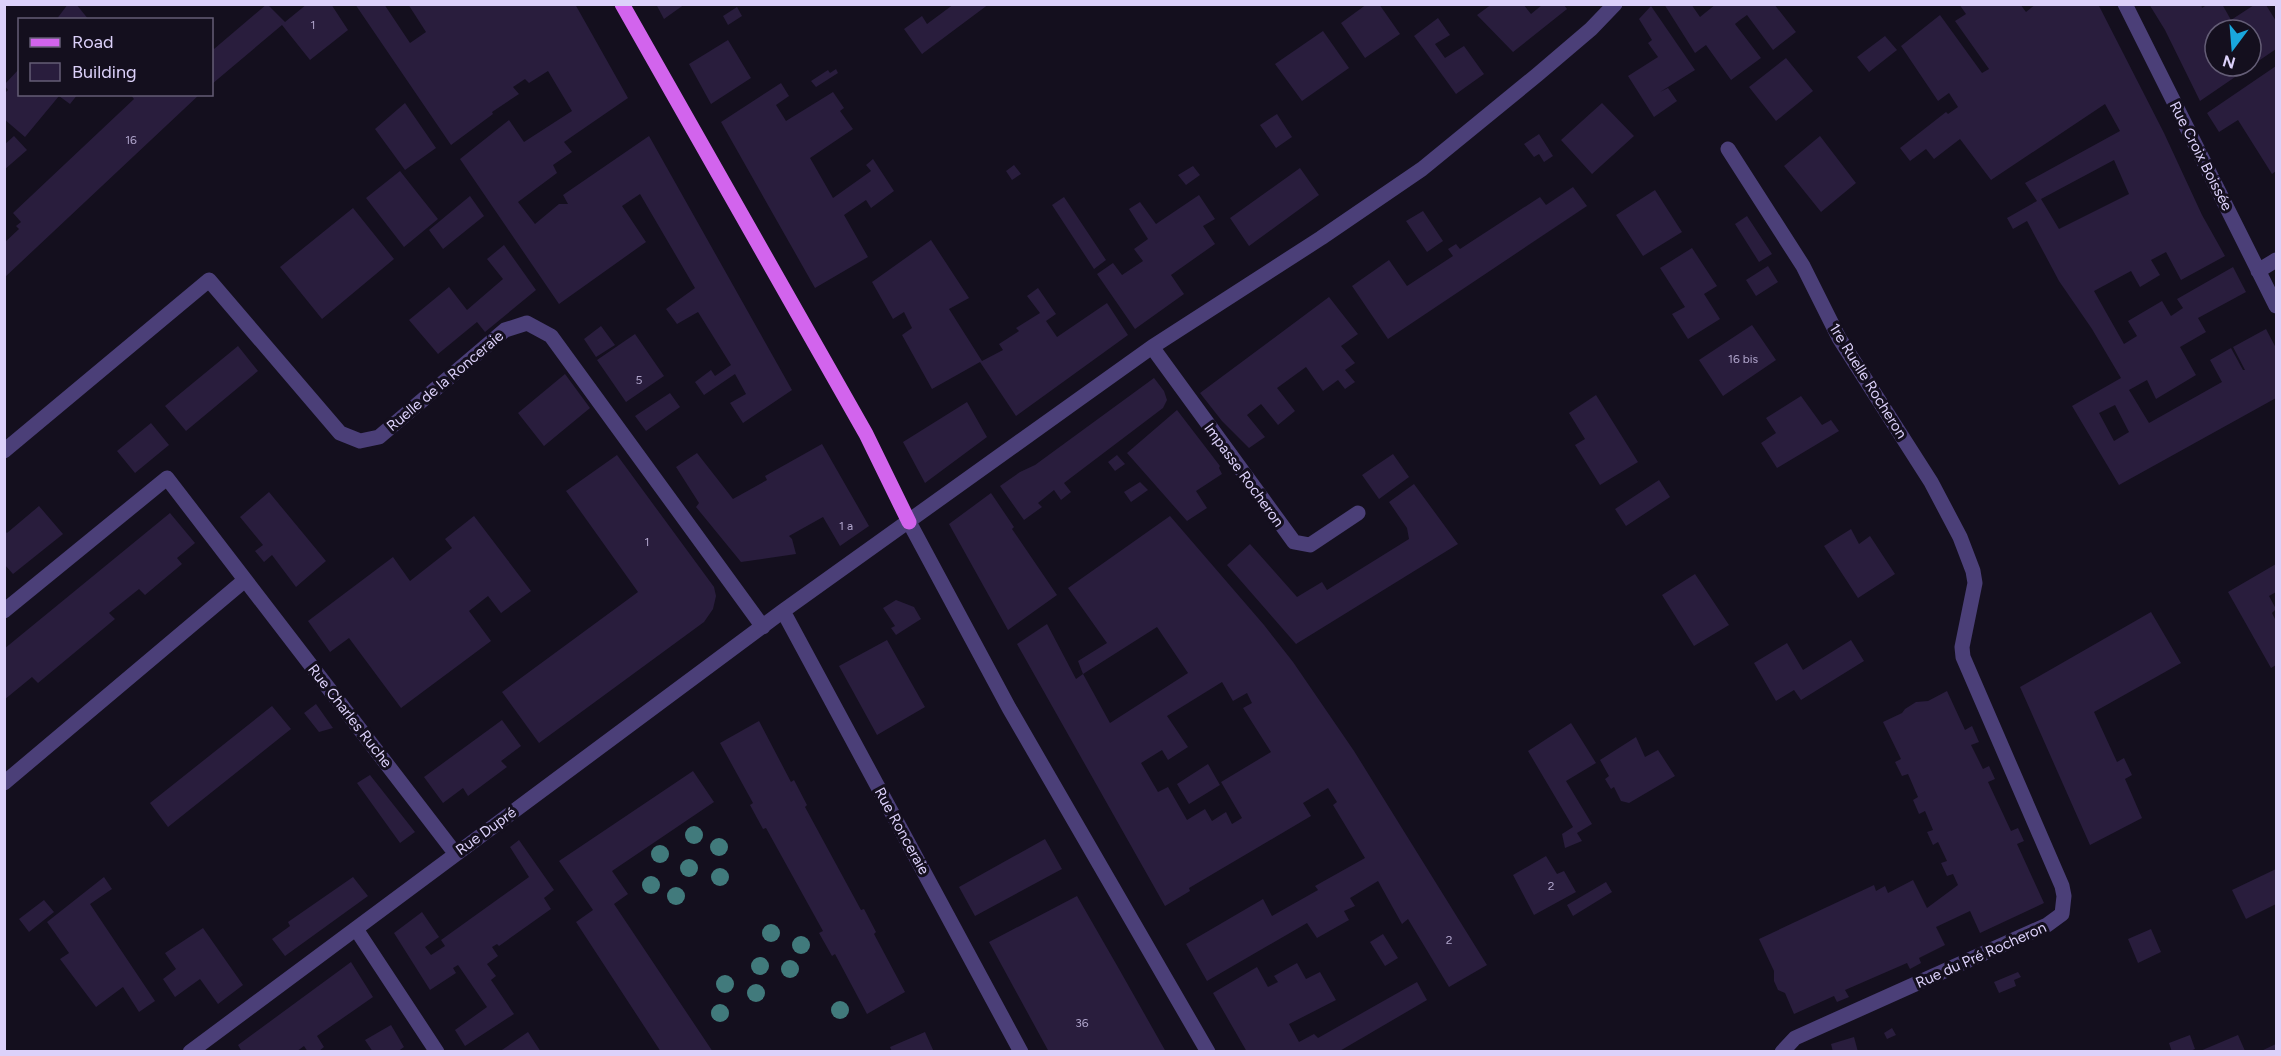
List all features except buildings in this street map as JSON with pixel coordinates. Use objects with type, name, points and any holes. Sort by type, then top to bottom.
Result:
[{"type":"main road","points":[[622,4],[866,434],[909,522]]},
{"type":"street","name":"Rue Dupré","points":[[190,1052],[783,611],[1152,347],[1321,238],[1422,169],[1591,29],[1615,4]]},
{"type":"street","name":"Rue Croix Boissée","points":[[2125,4],[2277,306]]},
{"type":"street","name":"1re Ruelle Rocheron","points":[[1728,149],[1803,266],[1839,338],[1931,482],[1960,537],[1975,583],[1974,596],[1965,624]]},
{"type":"street","points":[[2258,271],[2277,260]]},
{"type":"street","name":"Ruelle de la Ronceraie","points":[[4,451],[209,280],[340,433],[360,441],[379,436],[505,330],[527,323],[551,336],[763,627]]},
{"type":"street","name":"Impasse Rocheron","points":[[1152,347],[1294,542],[1310,545],[1358,513]]},
{"type":"street","name":"Rue Charles Ruche","points":[[4,610],[167,478],[455,853]]},
{"type":"street","points":[[909,522],[1009,708],[1208,1052]]},
{"type":"street","points":[[4,783],[245,580]]},
{"type":"street","name":"Rue Ronceraie","points":[[783,611],[1021,1052]]},
{"type":"street","name":"Rue du Pré Rocheron","points":[[1782,1052],[1795,1038],[2047,925],[2062,914],[2064,896],[2062,886],[1963,657],[1965,624]]},
{"type":"street","points":[[356,929],[436,1052]]}]
